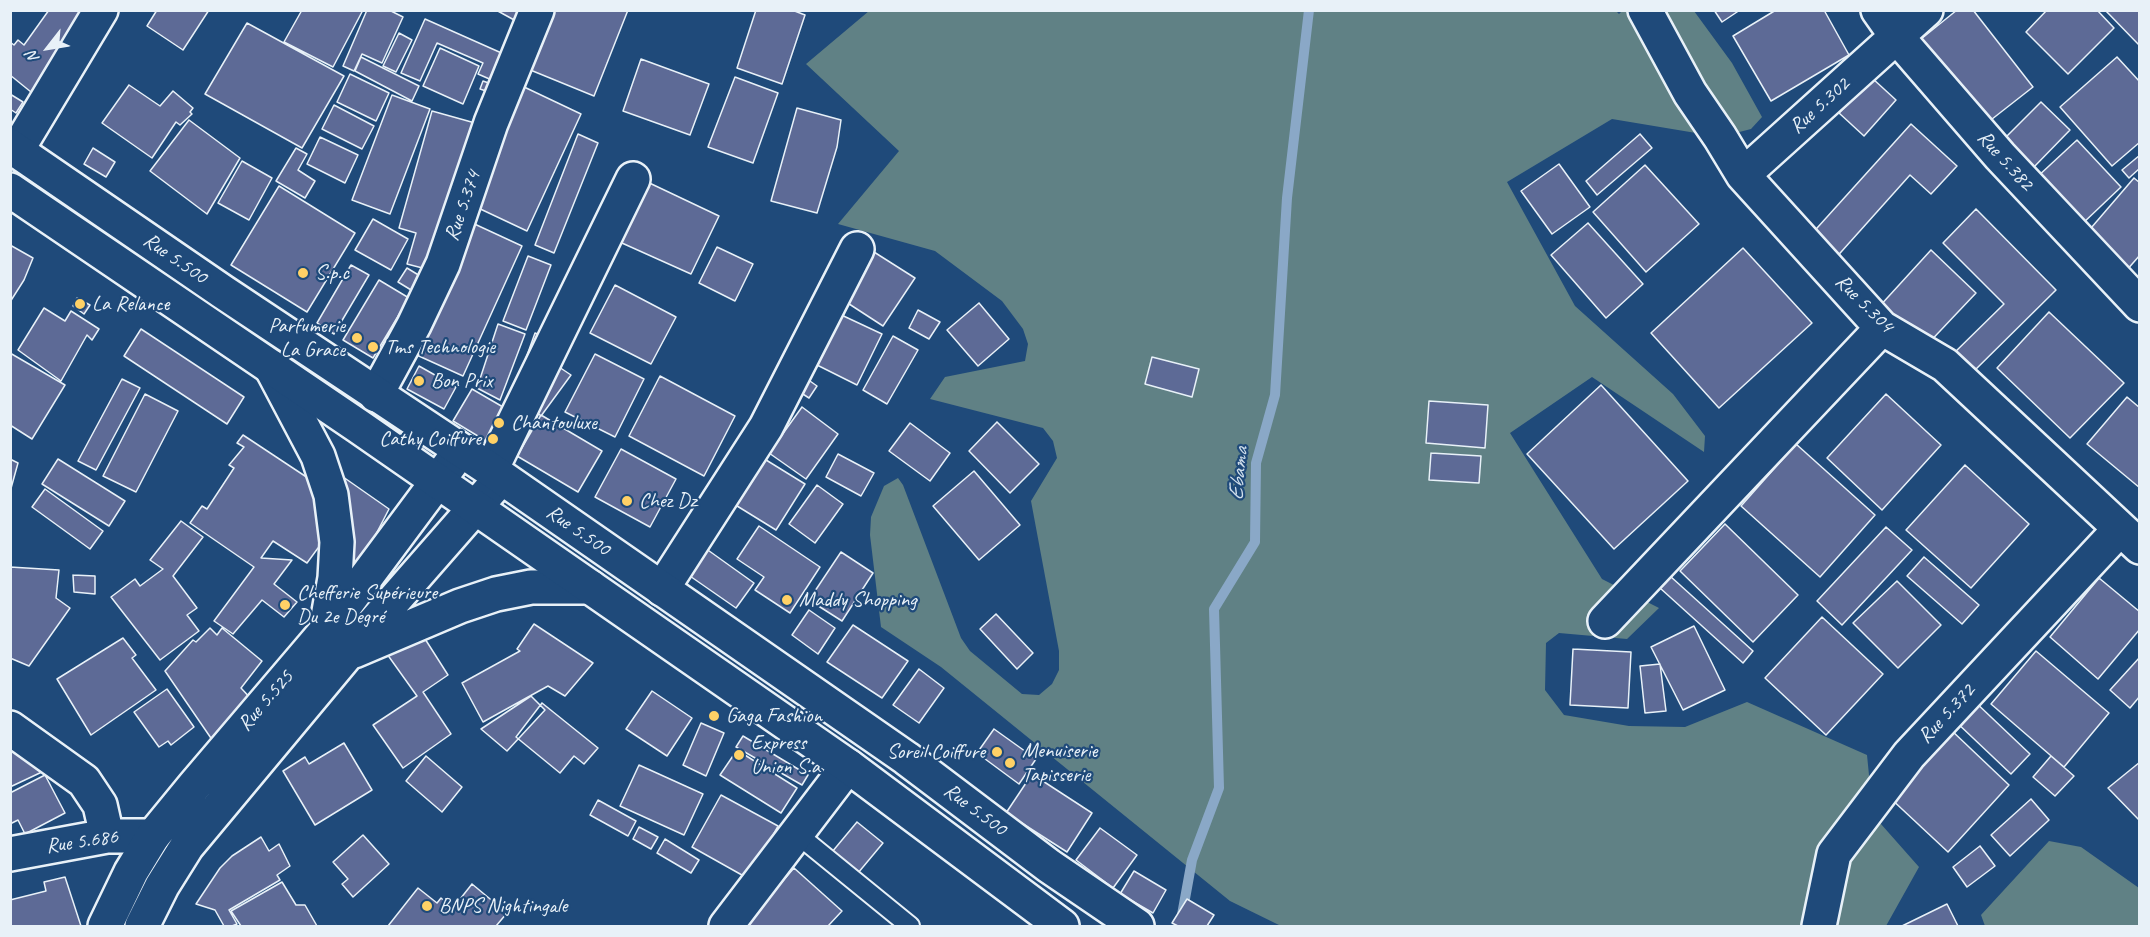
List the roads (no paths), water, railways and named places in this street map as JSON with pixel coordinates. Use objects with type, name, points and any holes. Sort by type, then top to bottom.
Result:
[{"type":"street","points":[[14,148],[101,10]]},
{"type":"street","name":"Rue 5.374","points":[[376,396],[443,264],[491,123],[537,10]]},
{"type":"street","name":"Rue 5.304","points":[[1645,10],[1690,93],[1743,175],[1882,328],[1945,366],[2130,538]]},
{"type":"street","name":"Rue 5.382","points":[[1878,10],[1897,37],[2000,156],[2139,305]]},
{"type":"street","name":"Rue 5.302","points":[[1743,175],[1926,10]]},
{"type":"street","name":"Rue 5.500","points":[[14,148],[376,396],[496,474],[906,758],[1048,866],[1137,927]]},
{"type":"street","name":"Rue 5.525","points":[[105,927],[131,872],[153,836],[336,643],[476,508],[496,474],[633,179]]},
{"type":"street","name":"Rue 5.500","points":[[10,190],[437,481],[848,766],[1062,927]]},
{"type":"street","points":[[662,589],[766,427],[857,249]]},
{"type":"street","points":[[1605,621],[1882,328]]},
{"type":"street","points":[[271,367],[318,456],[331,495],[337,542],[336,643],[496,594],[531,586],[590,587]]},
{"type":"street","name":"Rue 5.525","points":[[142,927],[162,886],[187,846],[336,643],[437,481],[460,451]]},
{"type":"street","name":"Rue 5.372","points":[[1819,927],[1834,854],[1909,755],[2130,538]]},
{"type":"street","points":[[10,728],[84,781],[100,804],[107,836]]},
{"type":"street","points":[[726,927],[848,766]]},
{"type":"street","name":"Rue 5.686","points":[[10,854],[107,836],[153,836]]},
{"type":"lane","points":[[797,834],[910,927]]},
{"type":"waterway","name":"Ebama","points":[[1180,926],[1192,860],[1219,788],[1214,609],[1255,542],[1256,463],[1275,395],[1287,198],[1309,10]]},
{"type":"place","name":"S.p.c","points":[[303,273]]},
{"type":"place","name":"La Relance","points":[[80,304]]},
{"type":"place","name":"Parfumerie La Grace","points":[[357,338]]},
{"type":"place","name":"Tms Technologie","points":[[373,347]]},
{"type":"place","name":"Bon Prix","points":[[419,381]]},
{"type":"place","name":"Chantouluxe","points":[[499,423]]},
{"type":"place","name":"Cathy Coiffure","points":[[493,439]]},
{"type":"place","name":"Chez Dz","points":[[627,501]]},
{"type":"place","name":"Maddy Shopping","points":[[787,600]]},
{"type":"place","name":"Chefferie Supérieure Du 2e Degré","points":[[285,605]]},
{"type":"place","name":"Gaga Fashion","points":[[714,716]]},
{"type":"place","name":"Soreil Coiffure","points":[[997,752]]},
{"type":"place","name":"Express Union S.a","points":[[739,755]]},
{"type":"place","name":"Menuiserie Tapisserie","points":[[1010,763]]},
{"type":"place","name":"BNPS Nightingale","points":[[427,906]]}]
